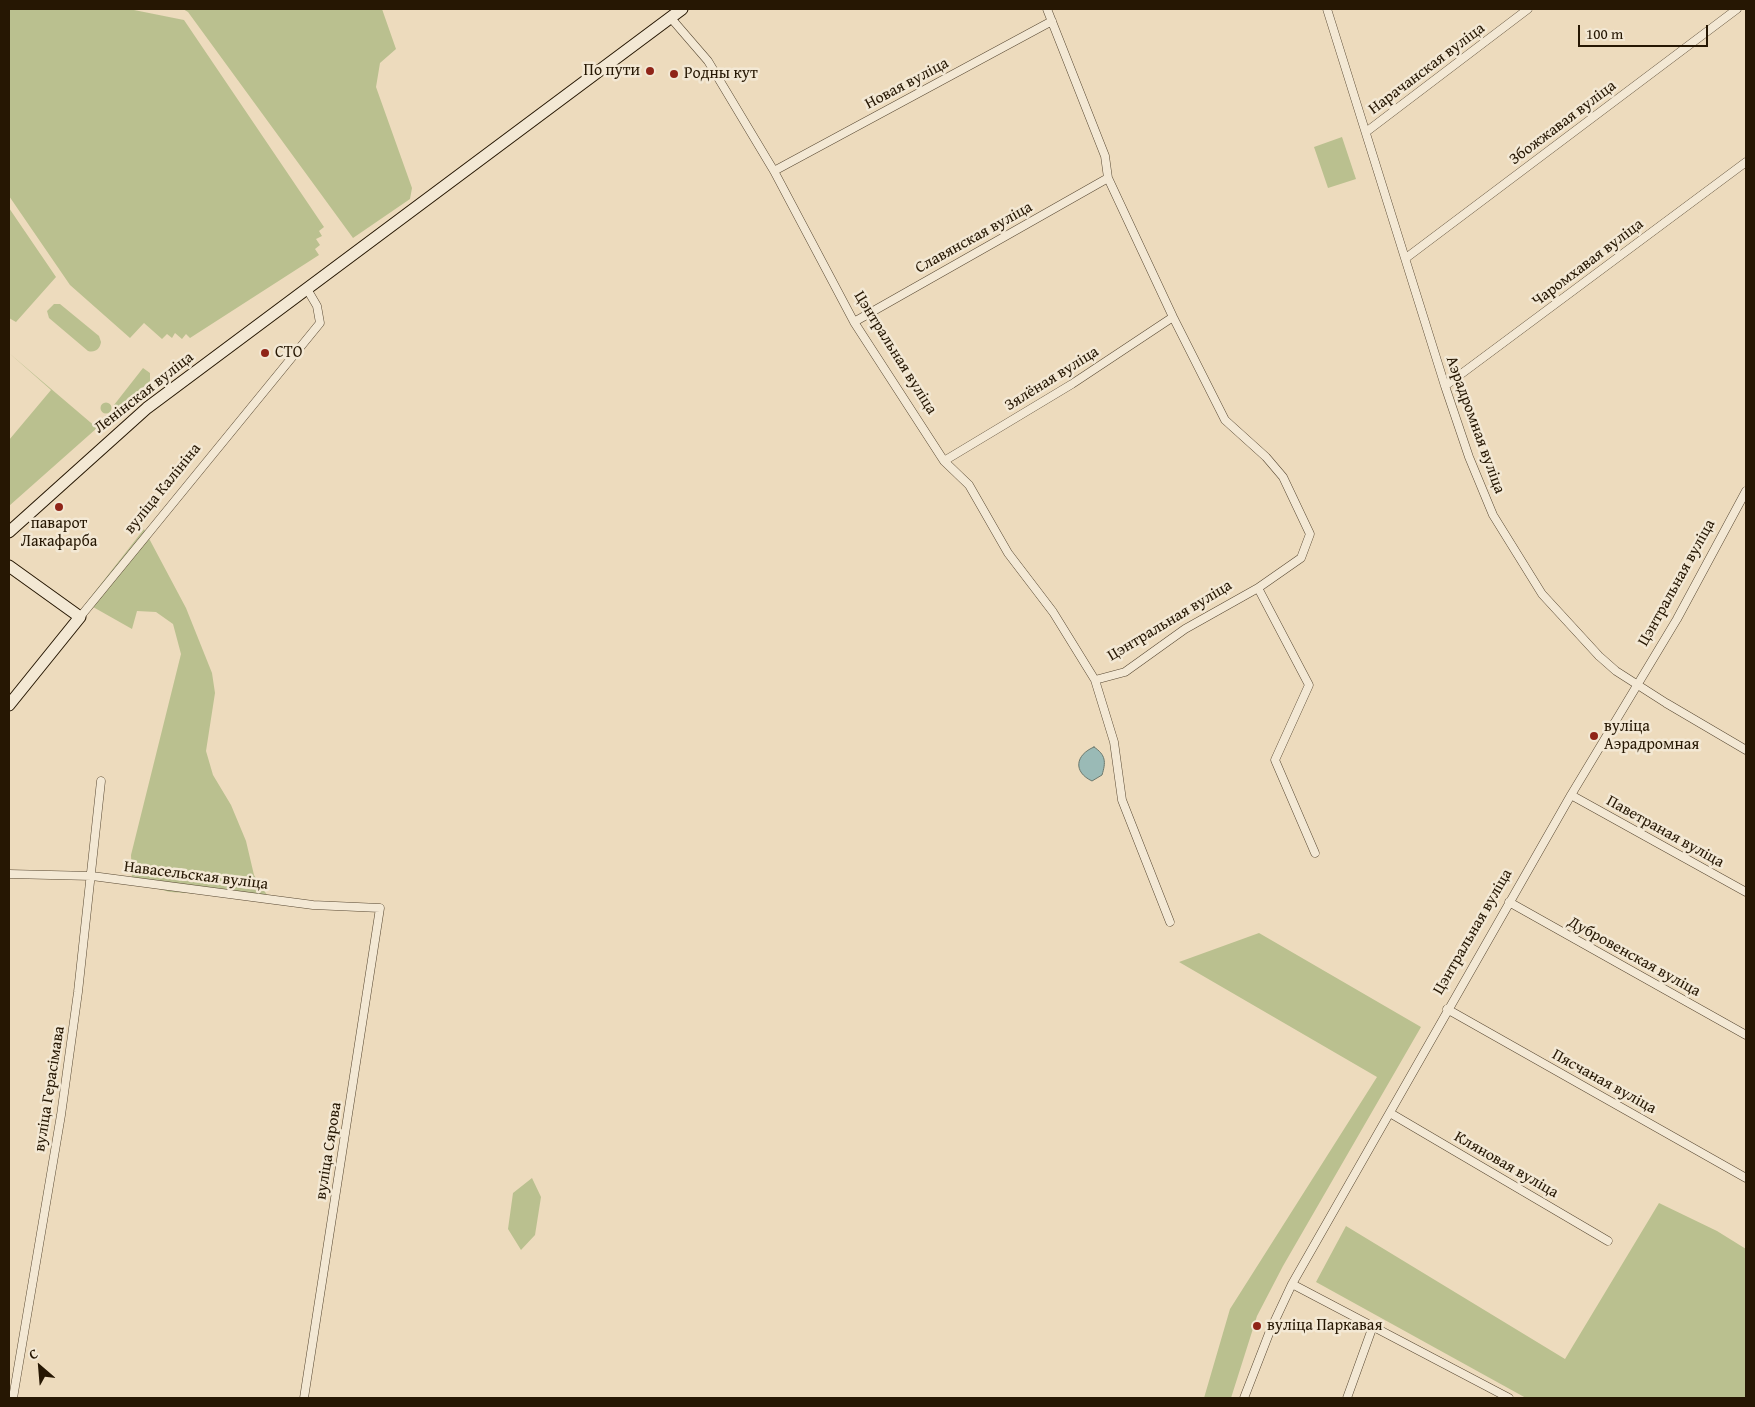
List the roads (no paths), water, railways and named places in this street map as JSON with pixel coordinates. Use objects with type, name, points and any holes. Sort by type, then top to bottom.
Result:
[{"type":"main road","points":[[670,17],[682,9]]},
{"type":"main road","name":"Ленінская вуліца","points":[[9,532],[147,408],[670,17]]},
{"type":"main road","points":[[9,566],[80,617]]},
{"type":"main road","name":"вуліца Калініна","points":[[9,705],[80,617]]},
{"type":"street","name":"Цэнтральная вуліца","points":[[670,17],[708,61],[774,171],[854,322],[944,461],[969,485],[1008,553],[1053,612],[1095,680],[1124,672],[1185,630],[1258,588],[1301,558],[1310,534],[1283,476],[1266,456],[1225,420],[1173,317],[1108,178],[1105,156],[1047,9]]},
{"type":"street","name":"Аэрадромная вуліца","points":[[1327,9],[1445,386],[1469,457],[1493,515],[1542,594],[1599,656],[1616,671],[1666,703],[1746,750]]},
{"type":"street","name":"Нарачанская вуліца","points":[[1366,132],[1528,9]]},
{"type":"street","name":"Збожжавая вуліца","points":[[1406,258],[1737,9]]},
{"type":"street","name":"Новая вуліца","points":[[774,171],[1052,22]]},
{"type":"street","name":"Чаромхавая вуліца","points":[[1445,386],[1746,162]]},
{"type":"street","name":"Славянская вуліца","points":[[854,322],[1108,178]]},
{"type":"street","name":"вуліца Калініна","points":[[80,617],[320,323],[317,306],[307,289]]},
{"type":"street","name":"Зялёная вуліца","points":[[944,461],[1072,384],[1173,317]]},
{"type":"street","name":"Цэнтральная вуліца","points":[[1244,1398],[1270,1331],[1292,1284],[1390,1114],[1447,1009],[1677,619],[1746,491]]},
{"type":"street","points":[[1258,588],[1309,686],[1275,760],[1314,853]]},
{"type":"street","points":[[1095,680],[1114,742],[1122,800],[1170,922]]},
{"type":"street","name":"вуліца Герасімава","points":[[13,1398],[61,1115],[92,876],[101,781]]},
{"type":"street","name":"Паветраная вуліца","points":[[1571,796],[1746,892]]},
{"type":"street","name":"Навасельская вуліца","points":[[9,874],[92,876],[313,905],[380,908]]},
{"type":"street","name":"Дубровенская вуліца","points":[[1509,902],[1746,1035]]},
{"type":"street","name":"вуліца Сярова","points":[[304,1398],[380,908]]},
{"type":"street","name":"Пясчаная вуліца","points":[[1447,1009],[1746,1178]]},
{"type":"street","name":"Кляновая вуліца","points":[[1390,1114],[1608,1241]]},
{"type":"street","points":[[1292,1284],[1509,1398]]},
{"type":"street","points":[[1347,1398],[1373,1326]]},
{"type":"water","points":[[1094,747],[1103,756],[1104,766],[1102,775],[1092,781],[1082,773],[1079,764],[1083,754]]},
{"type":"place","name":"По пути","points":[[650,71]]},
{"type":"place","name":"Родны кут","points":[[674,74]]},
{"type":"place","name":"СТО","points":[[265,353]]},
{"type":"place","name":"паварот Лакафарба","points":[[59,507]]},
{"type":"place","name":"вуліца Аэрадромная","points":[[1594,736]]},
{"type":"place","name":"вуліца Паркавая","points":[[1257,1326]]}]
